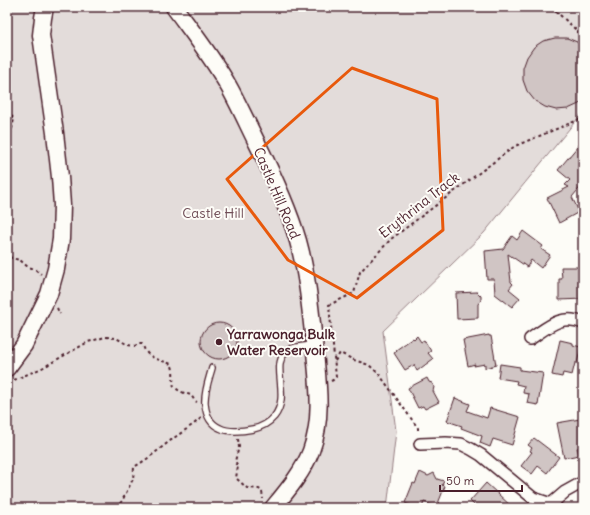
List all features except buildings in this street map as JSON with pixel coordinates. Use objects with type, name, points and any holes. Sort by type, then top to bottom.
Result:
[{"type":"main road","points":[[9,374],[49,294],[56,269],[61,239],[62,205],[55,133],[41,35],[42,18],[45,7]]},
{"type":"main road","name":"Castle Hill Road","points":[[174,7],[206,50],[229,87],[267,163],[283,199],[298,241],[304,265],[318,390],[317,430],[311,451],[303,468],[285,494],[269,506]]},
{"type":"street","points":[[530,339],[551,324],[560,321],[577,321],[583,323]]},
{"type":"street","points":[[420,444],[461,444],[481,455],[534,498],[550,507],[565,492],[583,482]]},
{"type":"lane","points":[[212,368],[207,385],[205,402],[207,414],[212,424],[220,429],[230,431],[258,428],[268,423],[278,412],[281,404],[282,388],[280,368],[281,359],[285,353],[291,349],[314,345]]},
{"type":"path","points":[[551,7],[583,36]]},
{"type":"path","points":[[7,111],[14,119],[10,138],[11,162],[7,180]]},
{"type":"path","name":"Erythrina Track","points":[[336,377],[328,305],[354,293],[360,272],[391,238],[515,146],[583,118]]},
{"type":"path","points":[[7,250],[11,258],[20,260],[28,268],[36,269],[42,276],[49,294]]},
{"type":"path","points":[[9,374],[16,380],[42,368],[88,342],[105,337],[116,338],[128,345],[135,346],[142,344],[147,353],[152,357],[171,364],[173,368],[174,387],[184,394],[191,395],[195,401],[201,404],[205,402]]},
{"type":"path","points":[[334,362],[340,353],[369,365],[379,374],[418,428],[420,444]]},
{"type":"path","points":[[116,508],[122,501],[133,479],[134,467],[145,461],[207,414]]},
{"type":"path","points":[[230,431],[236,436],[239,443],[235,461],[238,466],[236,478],[247,488],[259,489],[262,491],[262,496],[269,506]]},
{"type":"highlighted area","points":[[352,68],[437,99],[443,230],[357,298],[288,260],[227,179]]},
{"type":"green space","name":"Castle Hill","points":[[7,7],[579,7],[583,14],[583,112],[484,233],[383,331],[396,431],[387,508],[7,508]]},
{"type":"place","name":"Yarrawonga Bulk Water Reservoir","points":[[219,342]]}]
